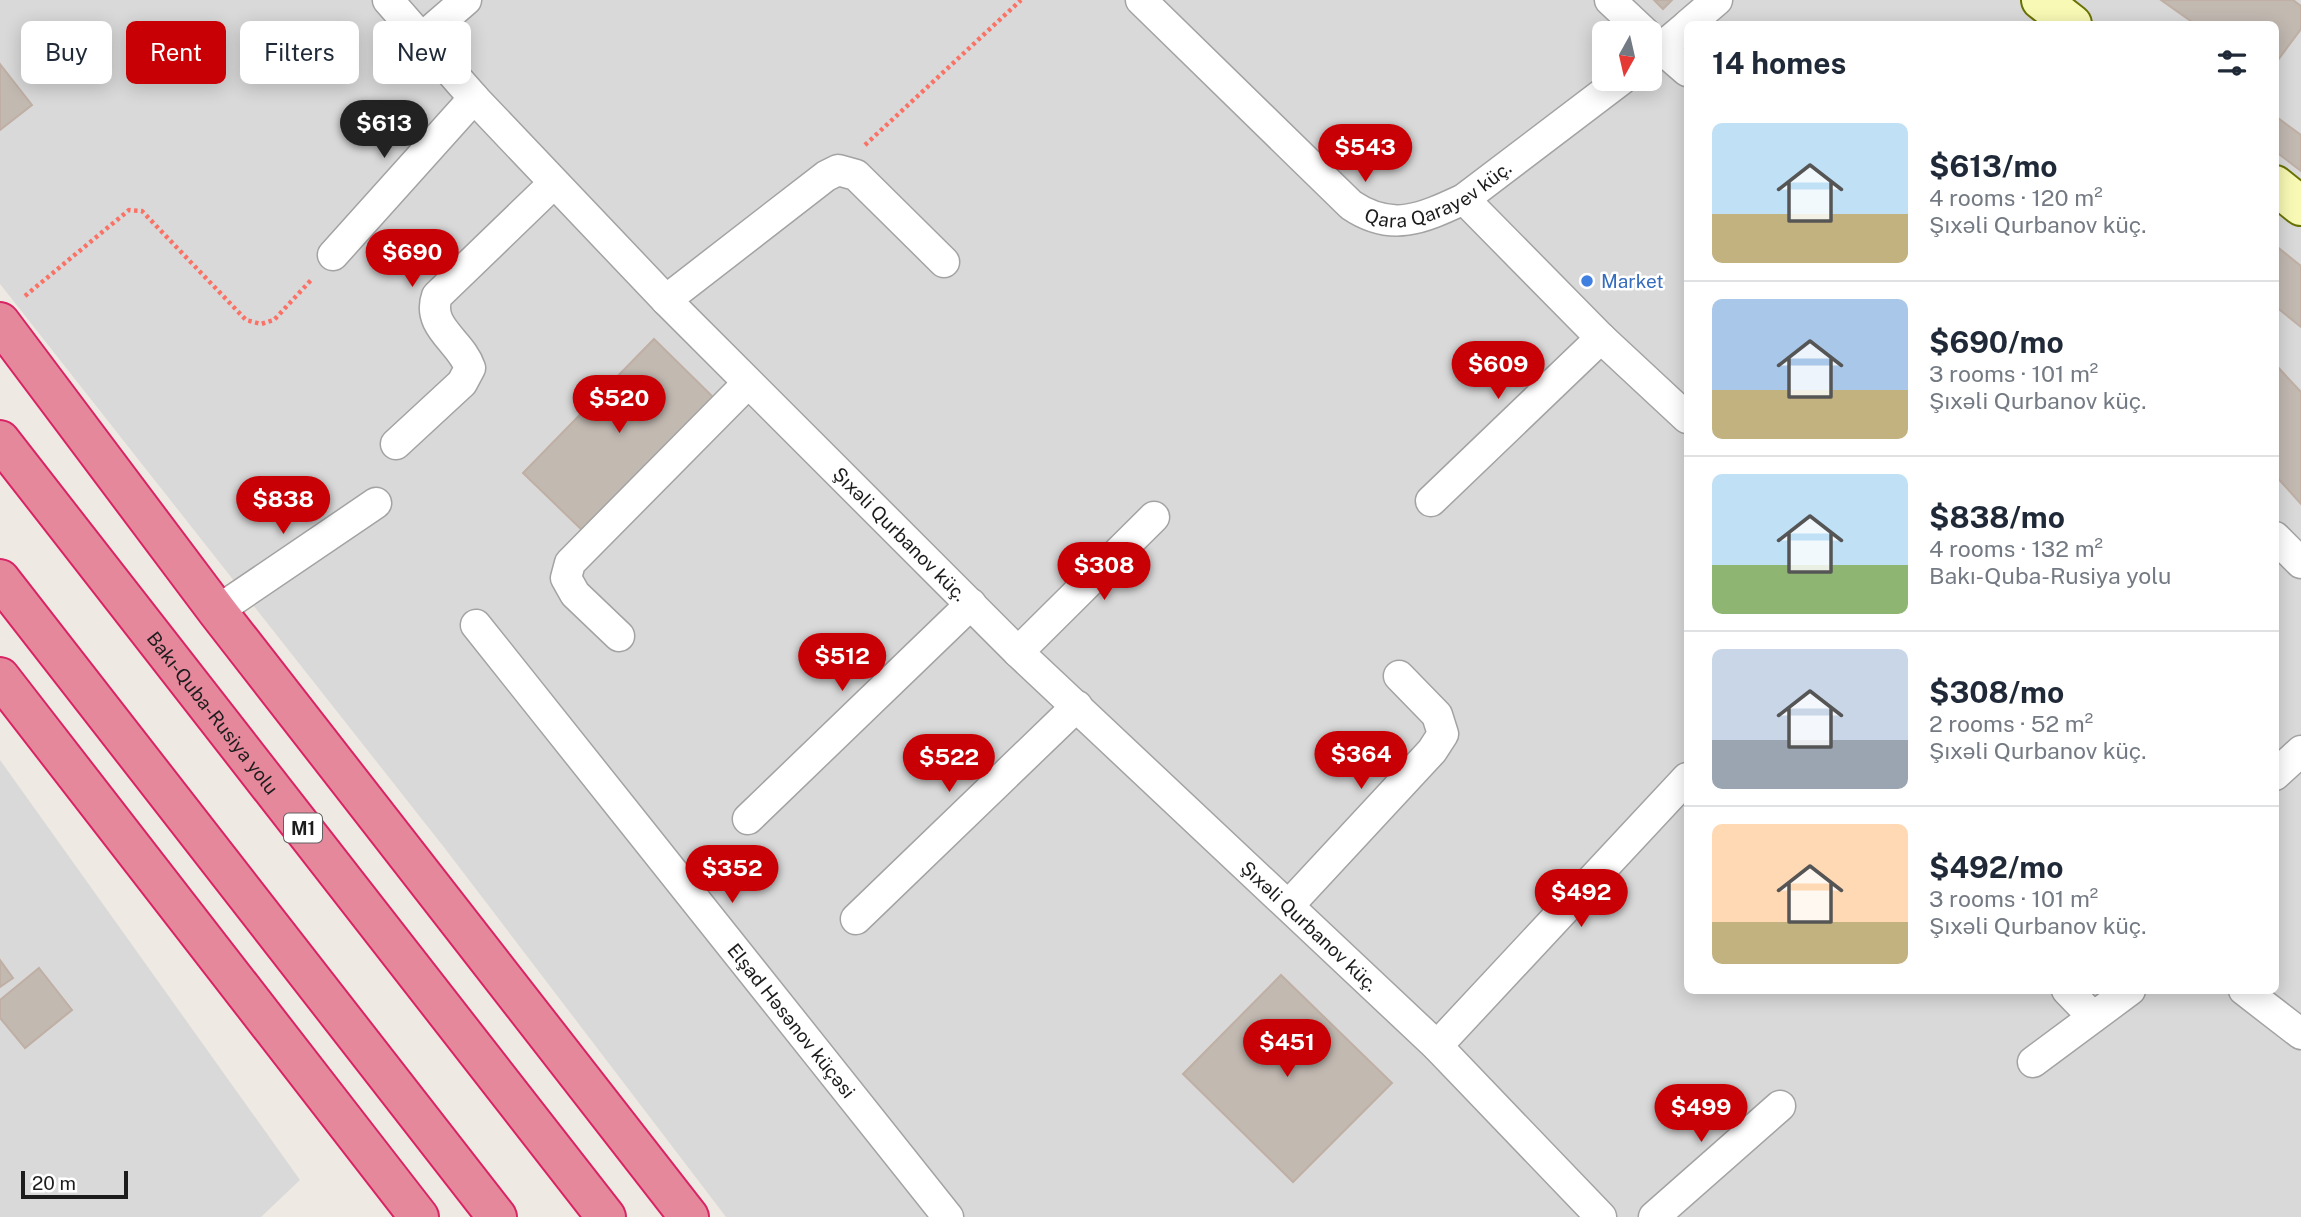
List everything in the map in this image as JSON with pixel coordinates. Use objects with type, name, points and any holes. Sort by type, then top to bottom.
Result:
[{"type":"highway","points":[[10,311],[217,611],[690,1217]]},
{"type":"highway","name":"Bakı-Quba-Rusiya yolu","points":[[0,440],[606,1217]]},
{"type":"highway","points":[[0,579],[497,1217]]},
{"type":"highway","points":[[0,677],[419,1217]]},
{"type":"street","name":"Şıxəli Qurbanov küç.","points":[[388,0],[408,21]]},
{"type":"street","points":[[442,21],[466,0]]},
{"type":"street","name":"Qara Qarayev küç.","points":[[1141,0],[1351,205],[1369,218],[1389,222],[1412,219],[1464,199],[1606,91]]},
{"type":"street","points":[[1610,0],[1630,21]]},
{"type":"street","points":[[1693,21],[1717,0]]},
{"type":"street","points":[[2040,0],[2067,21]]},
{"type":"street","points":[[1662,39],[1684,27]]},
{"type":"street","points":[[1662,52],[1684,69]]},
{"type":"street","name":"Şıxəli Qurbanov küç.","points":[[462,84],[666,300],[1018,652],[1437,1046],[1601,1217]]},
{"type":"street","points":[[333,255],[474,98]]},
{"type":"street","points":[[666,300],[826,176],[838,170],[856,175],[944,262]]},
{"type":"street","points":[[396,444],[462,383],[470,368],[466,356],[435,320],[432,309],[437,296],[554,183]]},
{"type":"street","points":[[2279,189],[2301,206]]},
{"type":"street","points":[[1464,199],[1601,338],[1684,415]]},
{"type":"street","points":[[1431,501],[1601,338]]},
{"type":"street","points":[[619,636],[575,594],[566,578],[570,563],[748,383]]},
{"type":"street","points":[[217,611],[376,503]]},
{"type":"street","points":[[1018,652],[1154,517]]},
{"type":"street","points":[[2279,541],[2301,563]]},
{"type":"street","points":[[748,819],[971,604]]},
{"type":"street","name":"Elşad Həsənov küçəsi","points":[[476,625],[948,1217]]},
{"type":"street","points":[[1289,905],[1432,751],[1443,734],[1437,715],[1399,676]]},
{"type":"street","points":[[856,919],[1077,706]]},
{"type":"street","points":[[2279,771],[2301,751]]},
{"type":"street","points":[[1437,1046],[1684,781]]},
{"type":"street","points":[[2071,994],[2094,1017]]},
{"type":"street","points":[[2033,1062],[2125,994]]},
{"type":"street","points":[[2249,994],[2301,1034]]},
{"type":"street","points":[[1654,1217],[1780,1106]]},
{"type":"path","points":[[838,170],[1021,0]]},
{"type":"path","points":[[10,311],[130,210],[142,211],[246,320],[261,324],[274,320],[333,255]]},
{"type":"shaded area","points":[[0,0],[2301,0],[2301,1217],[726,1217],[443,846],[0,284]]},
{"type":"shaded area","points":[[0,760],[300,1180],[261,1217],[0,1217]]},
{"type":"building","points":[[1654,0],[1672,0],[1663,9]]},
{"type":"building","points":[[2161,0],[2293,0],[2301,6],[2301,29],[2279,59],[2279,21],[2191,21]]},
{"type":"building","points":[[0,64],[32,105],[0,130]]},
{"type":"building","points":[[2279,119],[2301,135],[2301,171],[2279,154]]},
{"type":"building","points":[[2279,248],[2301,266],[2301,327],[2279,309]]},
{"type":"building","points":[[654,339],[714,398],[583,531],[523,473]]},
{"type":"building","points":[[2279,368],[2301,392],[2301,504],[2279,479]]},
{"type":"building","points":[[0,960],[13,978],[0,987]]},
{"type":"building","points":[[39,968],[72,1010],[25,1048],[0,1018],[0,1000]]},
{"type":"building","points":[[1281,975],[1392,1083],[1293,1182],[1183,1074]]},
{"type":"place","name":"Market","points":[[1587,281]]}]
